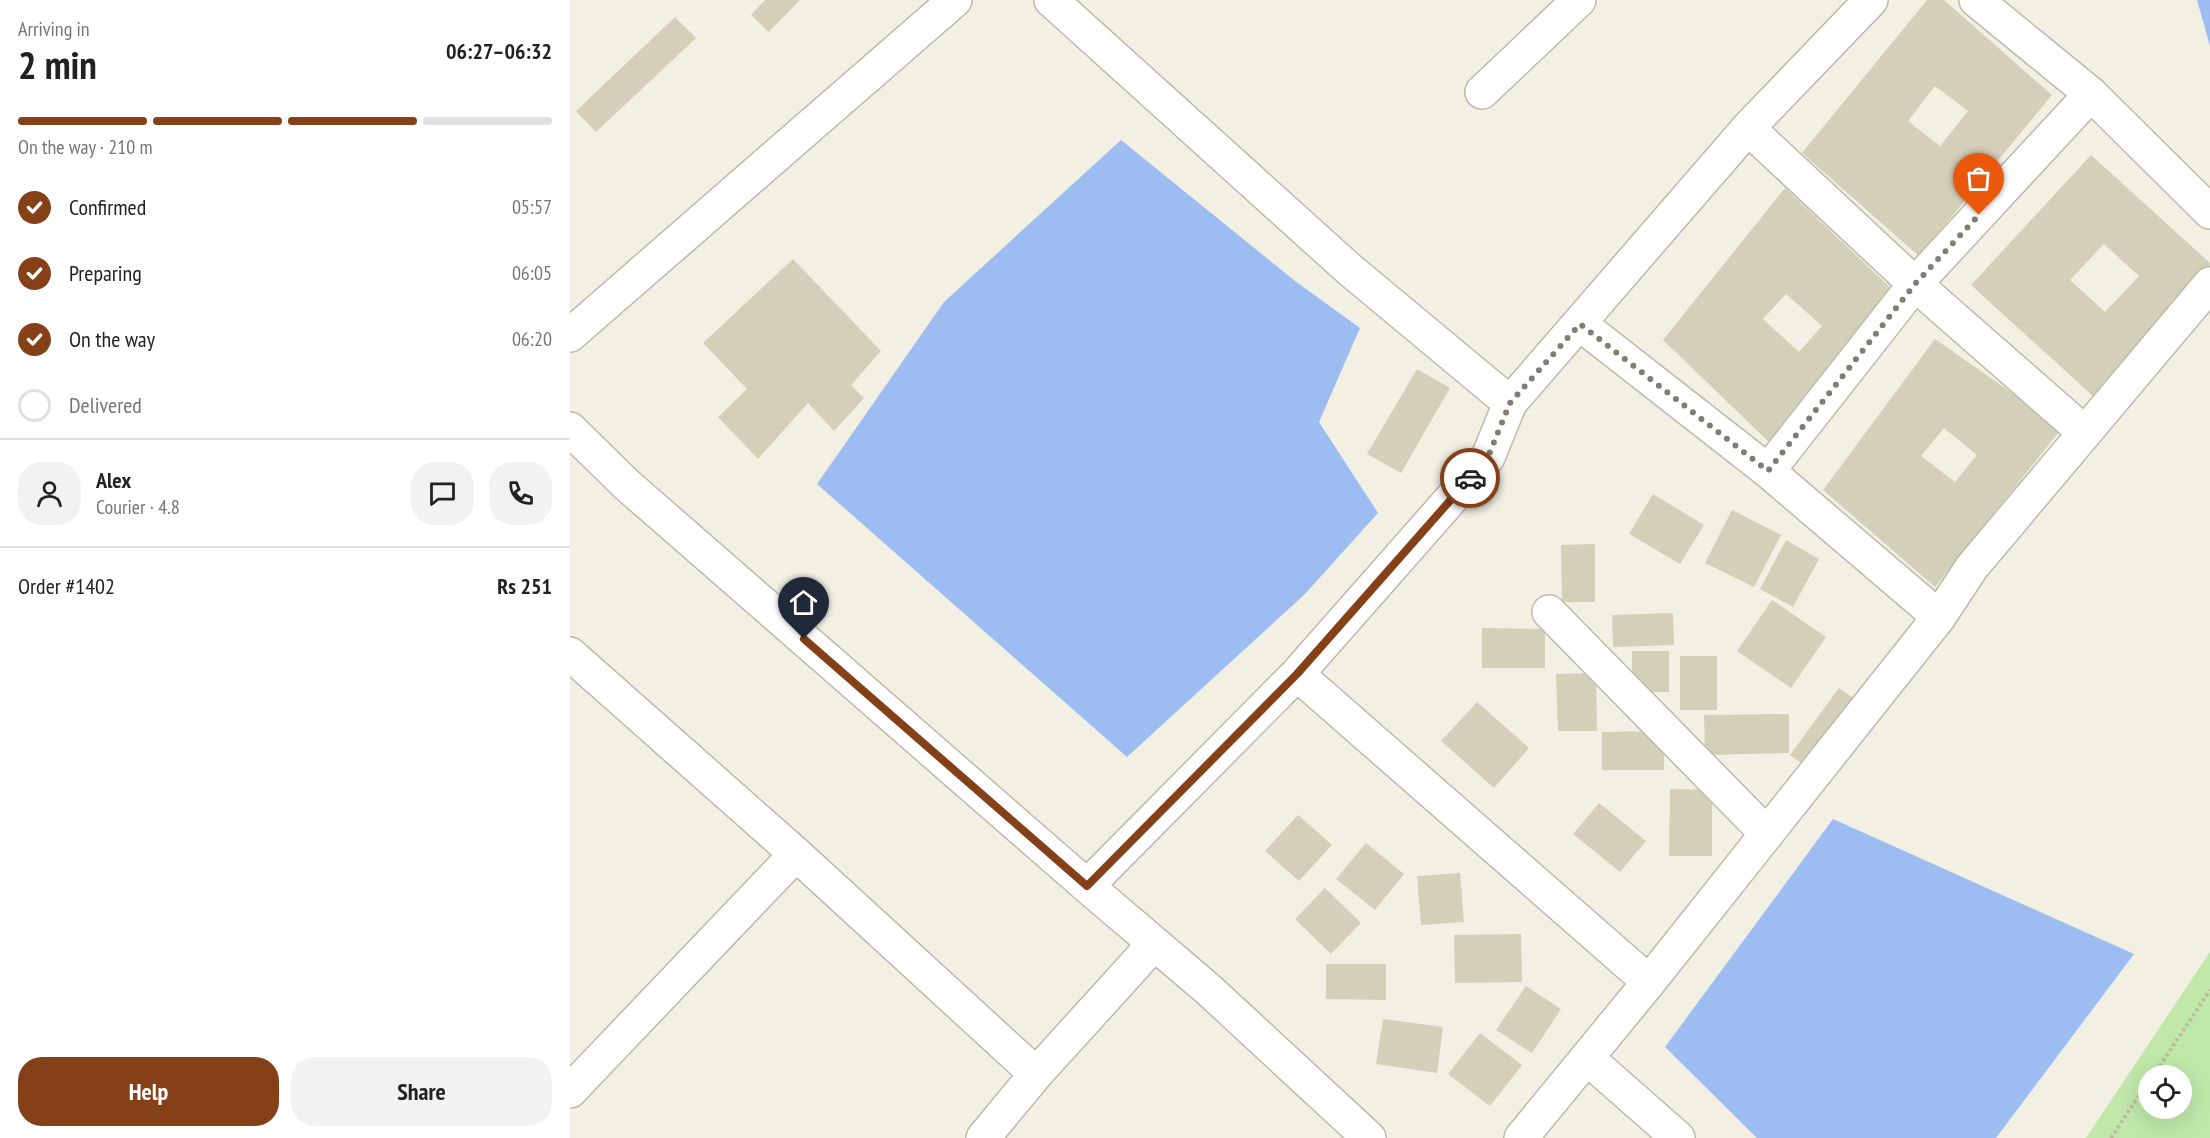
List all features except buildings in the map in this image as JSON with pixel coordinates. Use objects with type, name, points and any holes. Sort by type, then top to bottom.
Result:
[{"type":"street","points":[[570,335],[955,0]]},
{"type":"street","points":[[1051,0],[1349,269],[1510,403]]},
{"type":"street","points":[[1482,92],[1579,0]]},
{"type":"street","points":[[1087,886],[1297,674],[1488,457],[1510,403],[1748,128],[1870,0]]},
{"type":"street","points":[[1976,0],[2091,94],[2210,212]]},
{"type":"street","points":[[1768,471],[1915,284],[2091,94]]},
{"type":"street","points":[[1748,128],[1915,284],[2084,432]]},
{"type":"street","points":[[1521,1138],[1649,982],[1939,617],[1972,567],[2210,284]]},
{"type":"street","points":[[1580,324],[1768,471],[1939,617]]},
{"type":"street","points":[[570,429],[626,484],[1209,990],[1370,1138]]},
{"type":"street","points":[[1549,612],[1767,834]]},
{"type":"street","points":[[570,654],[796,854],[1036,1074]]},
{"type":"street","points":[[1297,674],[1649,982]]},
{"type":"street","points":[[570,1091],[796,854]]},
{"type":"street","points":[[983,1138],[1036,1074],[1154,944]]},
{"type":"street","points":[[1587,1058],[1678,1138]]},
{"type":"path","points":[[2160,1065],[2210,990]]},
{"type":"path","points":[[2111,1138],[2138,1097]]},
{"type":"green space","points":[[2210,952],[2210,1138],[2086,1138]]},
{"type":"water","points":[[2197,0],[2210,0],[2210,46]]},
{"type":"water","points":[[1121,140],[1295,281],[1360,328],[1319,422],[1378,513],[1304,595],[1127,757],[817,484],[944,302]]},
{"type":"water","points":[[1833,819],[2134,954],[1996,1138],[1757,1138],[1665,1047]]},
{"type":"way so far","points":[[1470,478],[1488,457],[1510,403],[1580,324],[1768,471],[1915,284],[1979,215]]},
{"type":"route","points":[[804,639],[1087,886],[1297,674],[1470,478]]}]
